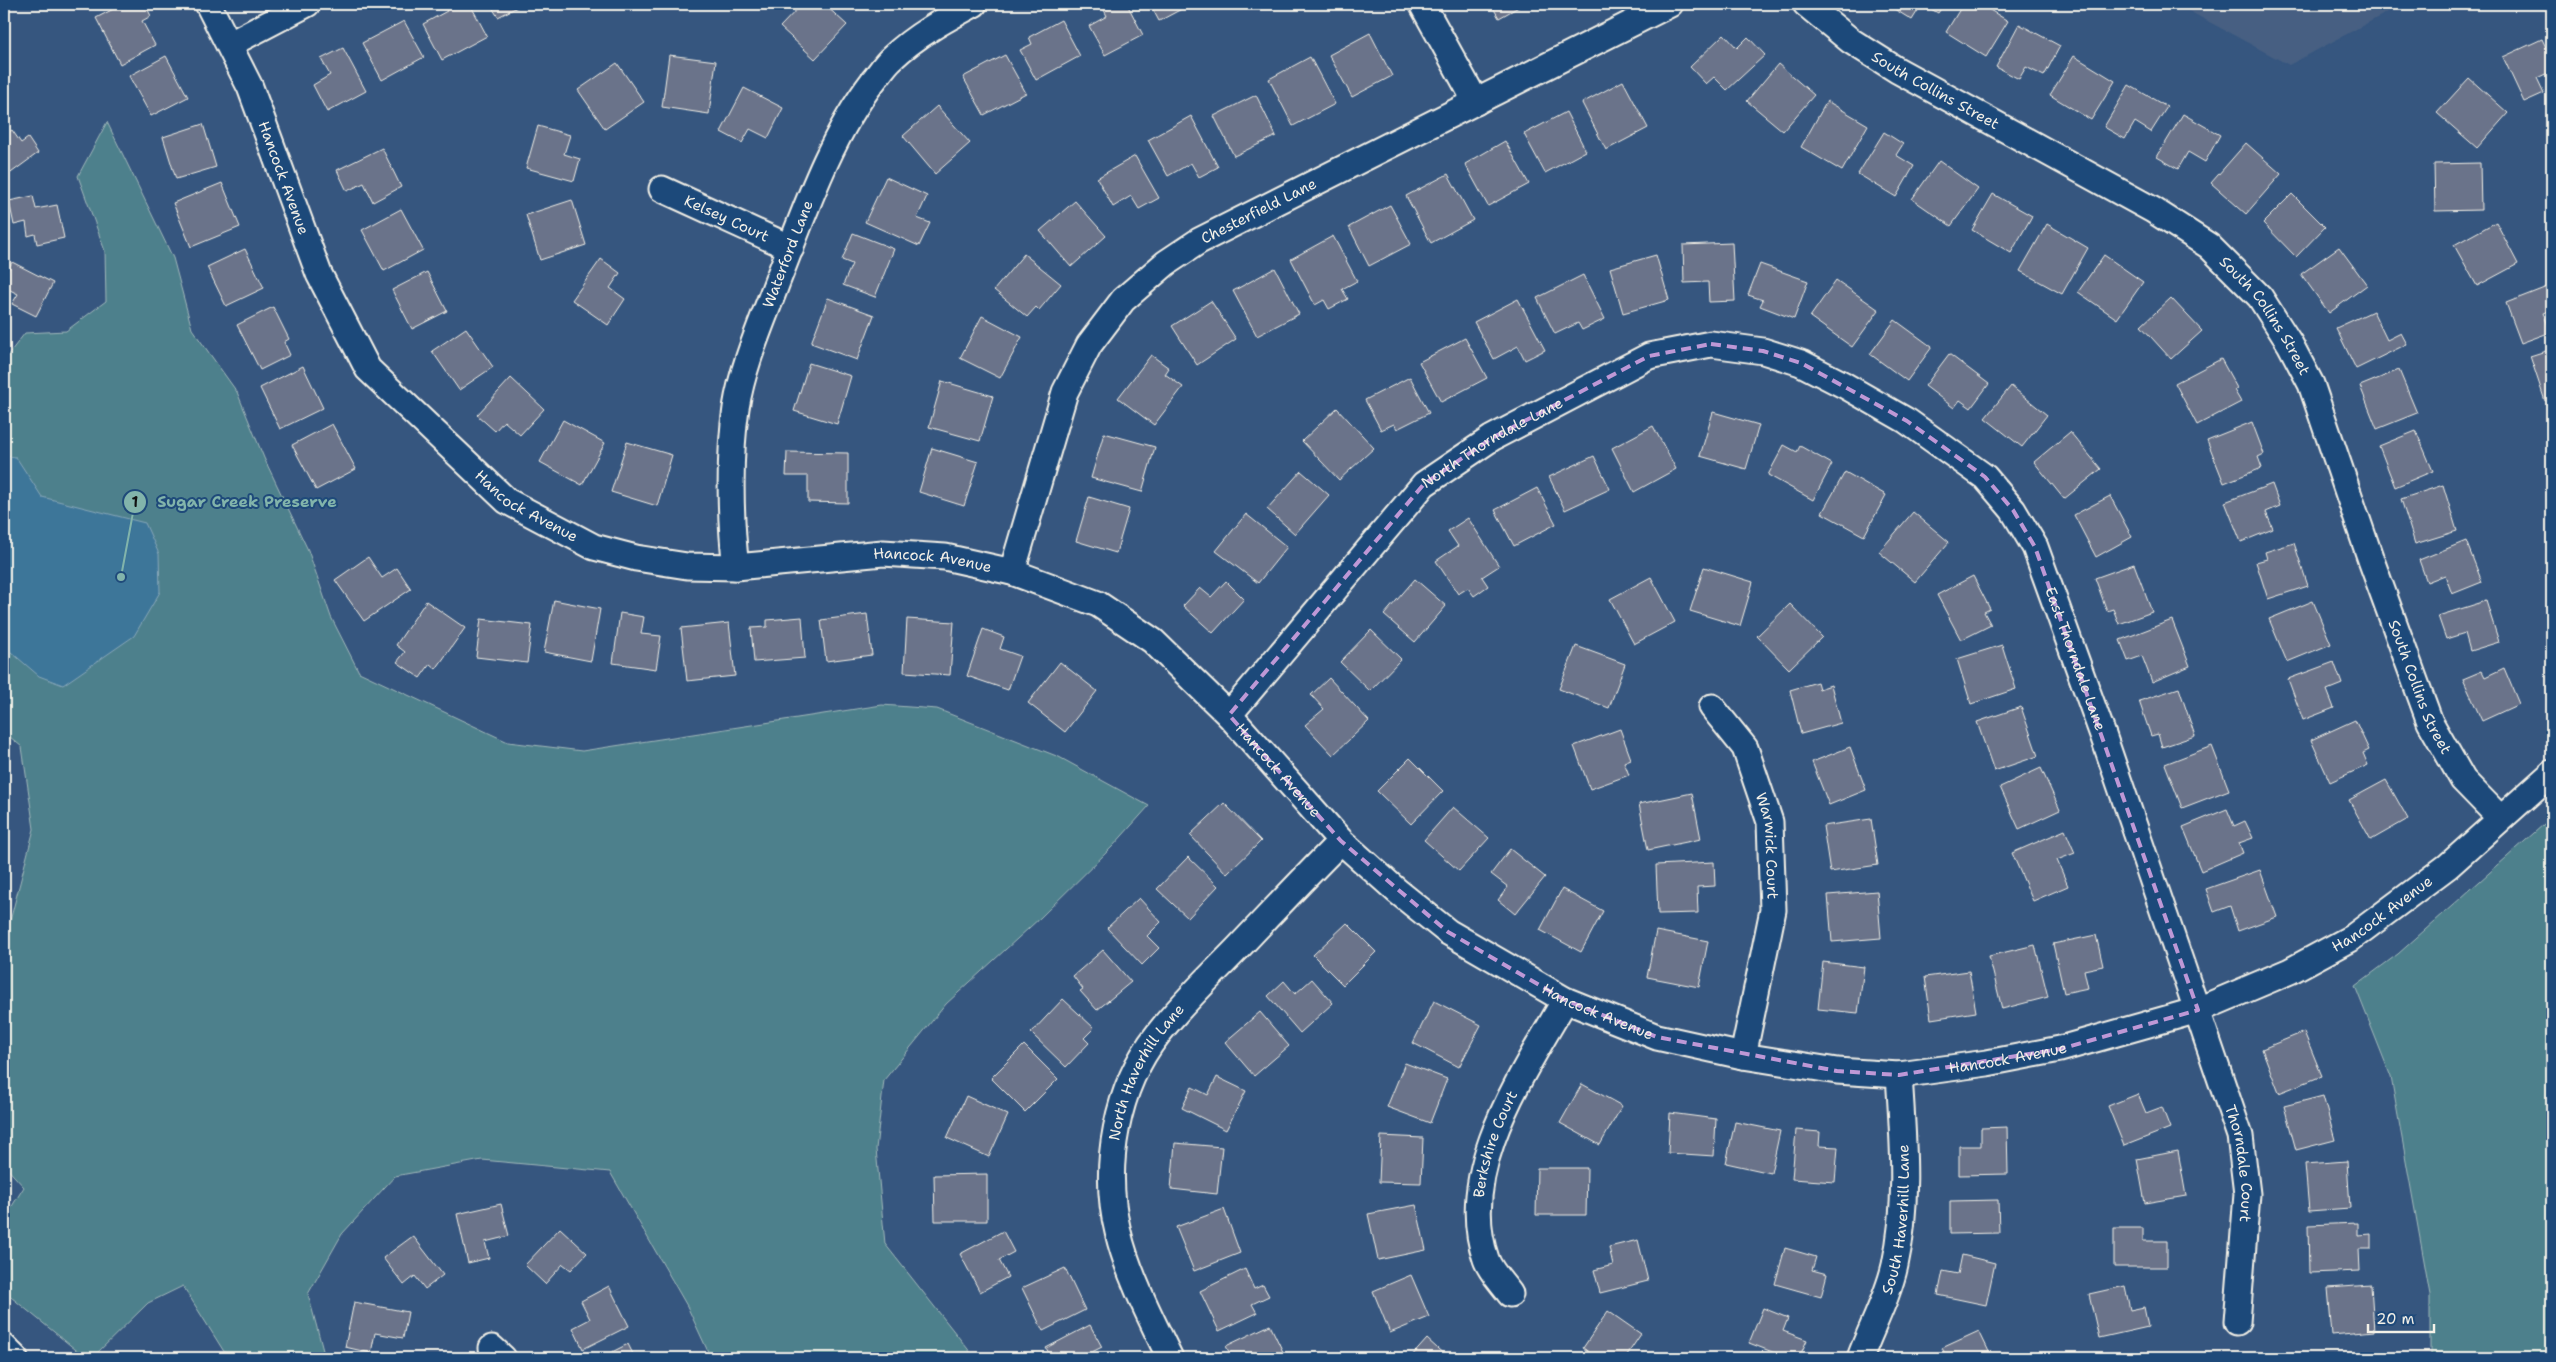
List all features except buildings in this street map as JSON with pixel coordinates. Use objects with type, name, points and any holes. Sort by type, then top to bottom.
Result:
[{"type":"street","name":"Hancock Avenue","points":[[208,4],[230,44],[250,87],[319,274],[368,369],[507,501],[594,547],[636,558],[687,566],[736,567],[883,553],[945,557],[1012,572],[1098,604],[1153,641],[1228,715],[1340,841],[1397,892],[1448,932],[1564,1000],[1658,1037],[1742,1056],[1837,1071],[1899,1075],[1987,1063],[2060,1049],[2198,1010],[2290,971],[2353,937],[2448,866],[2552,773]]},
{"type":"street","points":[[230,44],[307,4]]},
{"type":"street","name":"Waterford Lane","points":[[736,567],[732,539],[731,447],[736,407],[747,362],[791,248],[840,131],[856,104],[891,58],[916,38],[974,4]]},
{"type":"street","points":[[1422,4],[1476,102]]},
{"type":"street","name":"Chesterfield Lane","points":[[1012,572],[1065,392],[1088,346],[1123,300],[1166,263],[1200,241],[1670,4]]},
{"type":"street","name":"South Collins Street","points":[[1806,4],[1851,41],[1897,70],[2153,210],[2209,246],[2260,297],[2290,344],[2311,384],[2371,560],[2430,722],[2463,780],[2500,818]]},
{"type":"street","name":"Kelsey Court","points":[[662,189],[791,248]]},
{"type":"street","name":"North Thorndale Lane","points":[[1228,715],[1424,484],[1492,438],[1649,356],[1711,344],[1763,351],[1801,363],[1844,385]]},
{"type":"street","name":"East Thorndale Lane","points":[[1844,385],[1907,421],[1984,477],[2013,510],[2035,547],[2198,1010]]},
{"type":"street","name":"Warwick Court","points":[[1712,707],[1745,748],[1770,822],[1773,910],[1742,1056]]},
{"type":"street","name":"North Haverhill Lane","points":[[1170,1358],[1149,1314],[1124,1252],[1116,1225],[1112,1164],[1117,1126],[1128,1087],[1158,1035],[1340,841]]},
{"type":"street","name":"Berkshire Court","points":[[1510,1294],[1486,1260],[1477,1214],[1488,1146],[1523,1072],[1564,1000]]},
{"type":"street","name":"Thorndale Court","points":[[2198,1010],[2240,1136],[2247,1194],[2237,1322]]},
{"type":"street","name":"South Haverhill Lane","points":[[1860,1358],[1894,1267],[1903,1221],[1905,1164],[1899,1075]]},
{"type":"street","points":[[4,1348],[16,1358]]},
{"type":"highlighted area","points":[[1711,344],[1763,351],[1801,363],[1907,421],[1985,477],[2013,510],[2035,547],[2198,1010],[2060,1049],[1899,1075],[1837,1071],[1657,1037],[1565,1000],[1448,932],[1341,841],[1229,715],[1424,484],[1492,438],[1649,356]]},
{"type":"shaded area","points":[[2176,4],[2403,4],[2289,65]]},
{"type":"shaded area","points":[[4,456],[16,457],[42,497],[145,523],[159,554],[160,592],[134,636],[63,685],[39,676],[4,646]]},
{"type":"green space","points":[[107,122],[173,258],[192,329],[237,392],[264,458],[308,550],[331,617],[359,672],[508,742],[582,751],[882,705],[937,709],[1059,757],[1149,806],[1113,846],[1041,917],[946,1004],[884,1080],[876,1149],[885,1244],[975,1358],[711,1358],[687,1306],[610,1172],[482,1160],[395,1176],[342,1234],[308,1294],[325,1358],[228,1358],[183,1286],[148,1303],[92,1358],[86,1358],[6,1293],[4,1219],[24,1187],[4,1165],[4,936],[9,925],[34,829],[22,747],[4,732],[4,360],[25,333],[66,331],[106,301],[105,251],[78,176]]},
{"type":"green space","points":[[2552,817],[2552,1358],[2430,1358],[2430,1294],[2391,1077],[2355,986],[2398,954]]},
{"type":"place","name":"Sugar Creek Preserve","points":[[121,577]]}]
